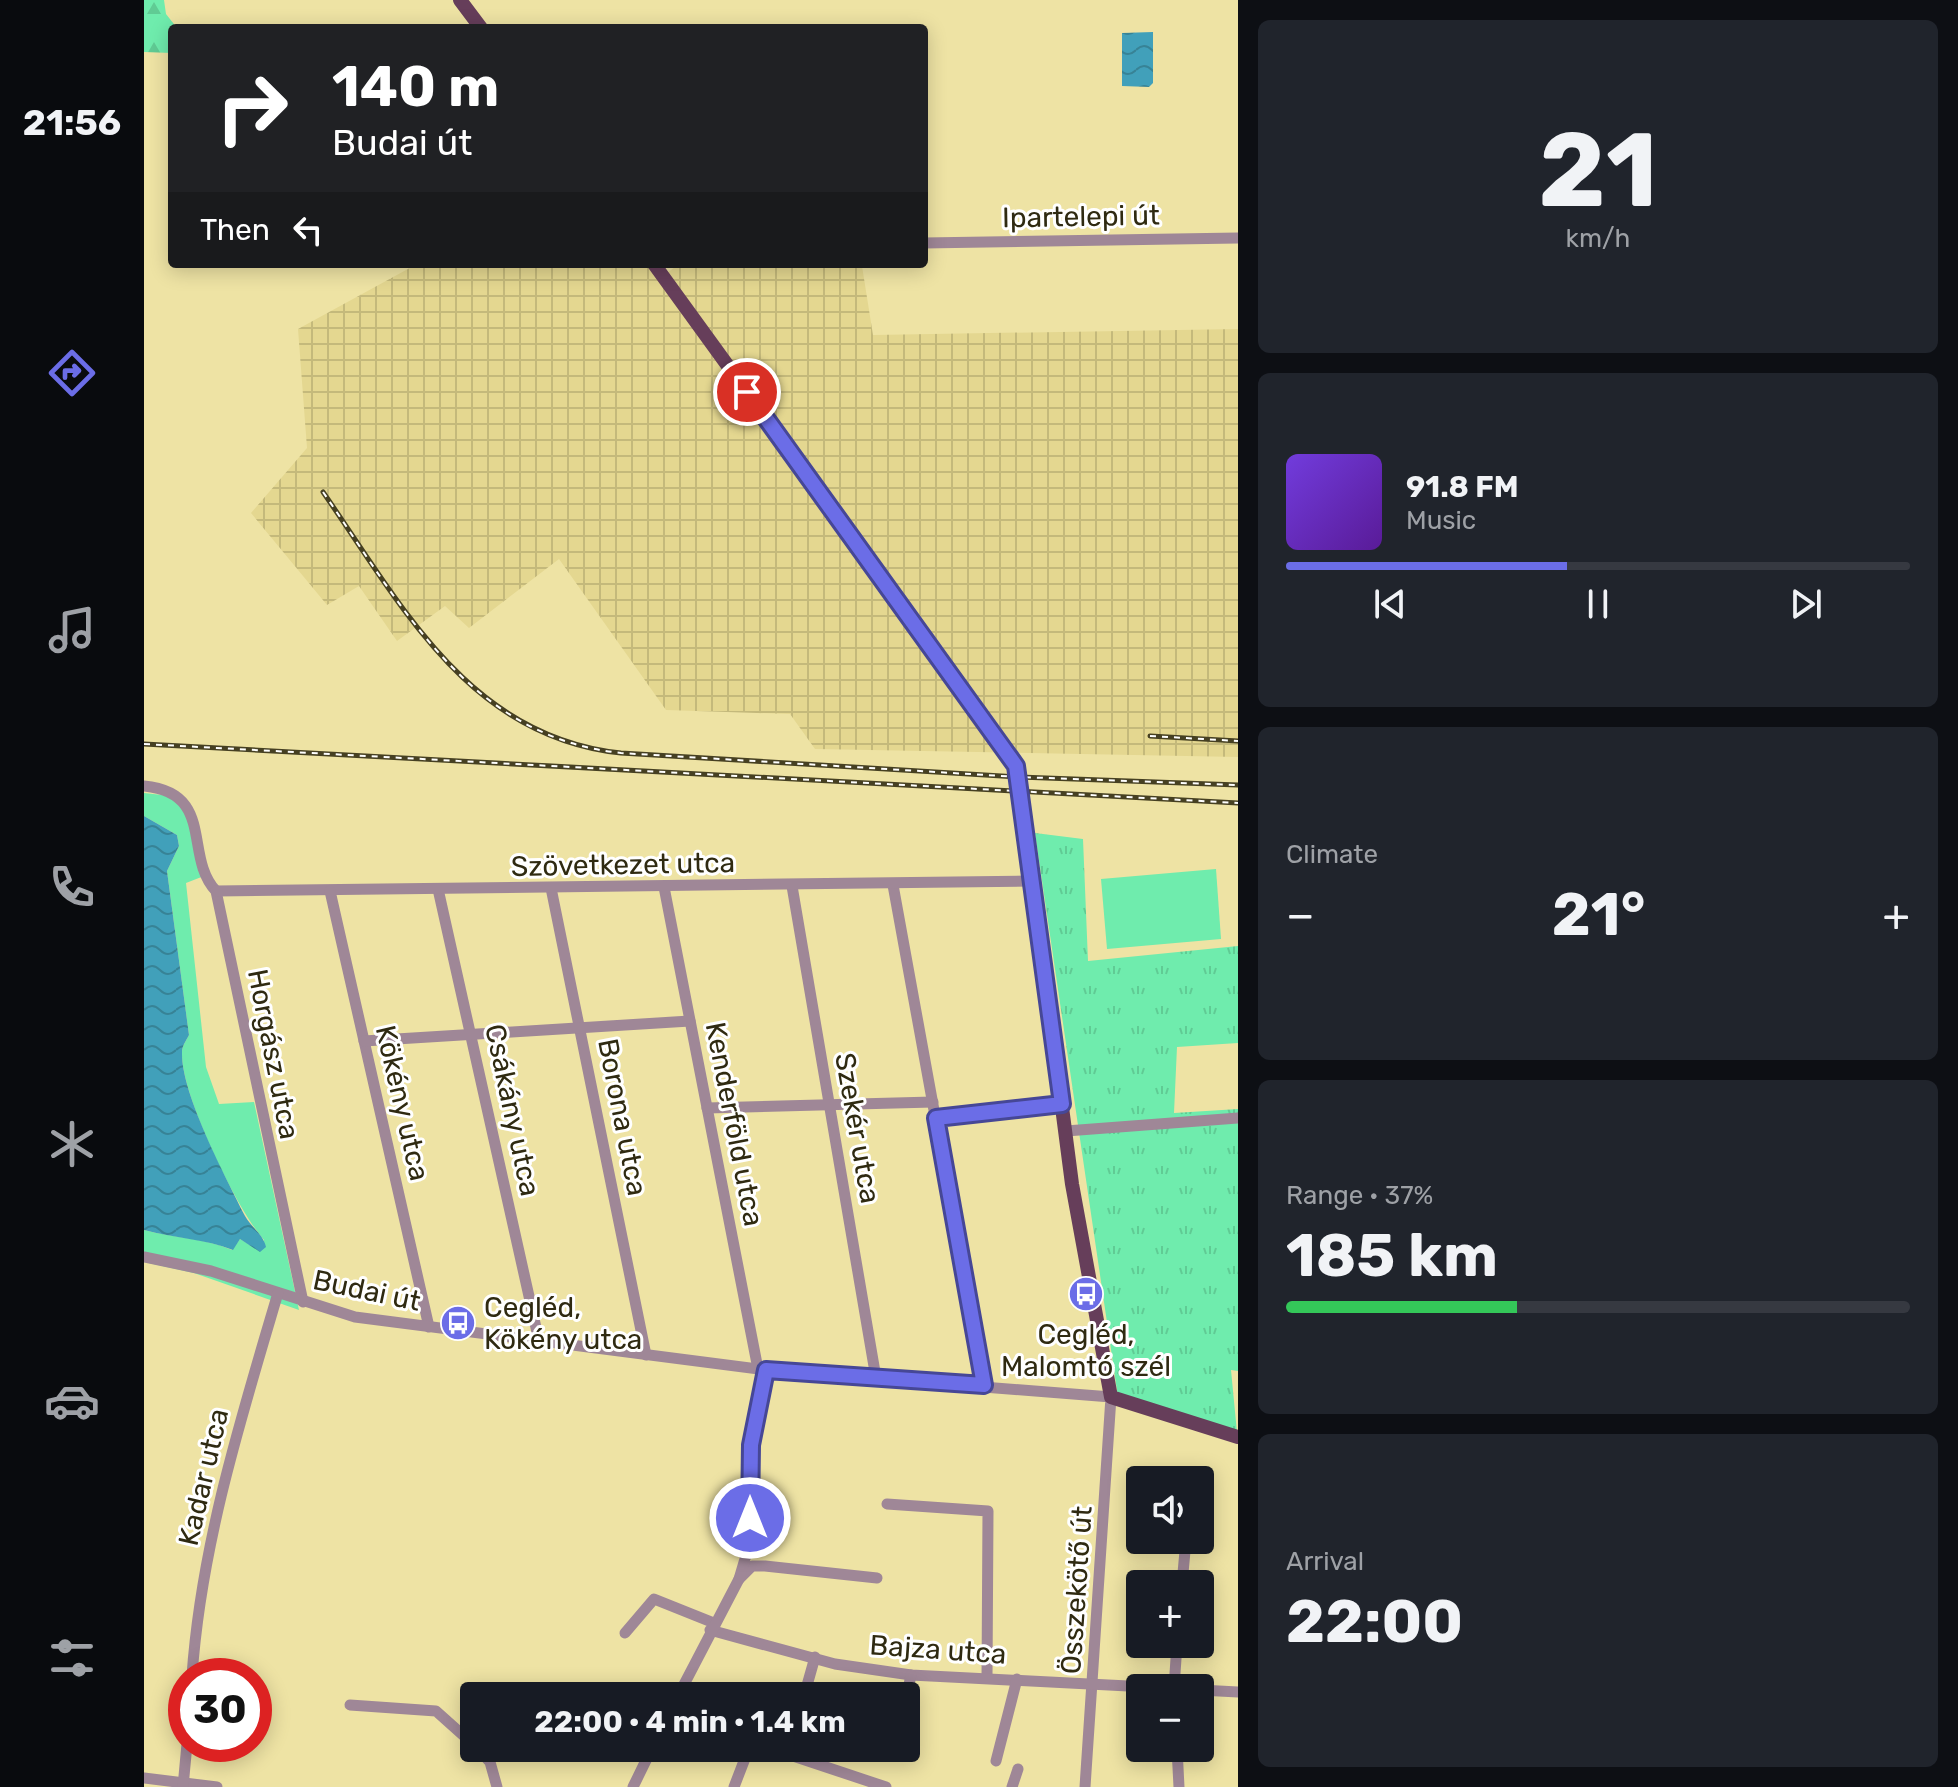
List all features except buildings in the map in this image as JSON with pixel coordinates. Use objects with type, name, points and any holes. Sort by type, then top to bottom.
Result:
[{"type":"main road","points":[[460,0],[478,24]]},
{"type":"main road","points":[[657,268],[1006,747],[1018,772],[1030,881],[1080,1237],[1111,1397],[1238,1437]]},
{"type":"street","name":"Ipartelepi út","points":[[928,243],[1238,238]]},
{"type":"street","name":"Horgász utca","points":[[144,786],[175,795],[193,818],[208,883],[216,891],[303,1302]]},
{"type":"street","name":"Szövetkezet utca","points":[[216,891],[1030,881]]},
{"type":"street","points":[[893,885],[984,1385]]},
{"type":"street","name":"Szekér utca","points":[[792,886],[876,1378]]},
{"type":"street","name":"Kenderföld utca","points":[[664,887],[762,1370]]},
{"type":"street","name":"Borona utca","points":[[551,888],[646,1355]]},
{"type":"street","name":"Csákány utca","points":[[438,889],[539,1341]]},
{"type":"street","name":"Kökény utca","points":[[330,891],[429,1327]]},
{"type":"street","points":[[364,1041],[690,1021]]},
{"type":"street","points":[[707,1108],[933,1102]]},
{"type":"street","points":[[936,1118],[1062,1104]]},
{"type":"street","points":[[1066,1131],[1238,1118]]},
{"type":"street","name":"Budai út","points":[[144,1257],[211,1271],[355,1317],[762,1370],[1111,1397]]},
{"type":"street","name":"Kadar utca","points":[[194,1658],[197,1619],[230,1458],[278,1293]]},
{"type":"street","points":[[685,1682],[739,1579],[750,1542],[751,1445],[762,1370]]},
{"type":"street","name":"Összekötő út","points":[[1085,1787],[1111,1397]]},
{"type":"street","points":[[887,1504],[988,1511],[987,1678]]},
{"type":"street","points":[[739,1579],[752,1566],[877,1578]]},
{"type":"street","name":"Bajza utca","points":[[625,1633],[654,1599],[712,1626],[835,1664],[911,1675],[1126,1685]]},
{"type":"street","points":[[808,1682],[815,1657]]},
{"type":"street","points":[[910,1682],[911,1675]]},
{"type":"street","points":[[996,1761],[1017,1679]]},
{"type":"street","points":[[1214,1691],[1238,1692]]},
{"type":"street","points":[[350,1705],[436,1711],[460,1733]]},
{"type":"street","points":[[184,1785],[186,1762]]},
{"type":"street","points":[[490,1762],[497,1787]]},
{"type":"street","points":[[633,1787],[645,1762]]},
{"type":"street","points":[[734,1787],[744,1762]]},
{"type":"street","points":[[809,1762],[886,1787]]},
{"type":"street","points":[[1178,1762],[1179,1787]]},
{"type":"street","points":[[1012,1787],[1018,1769]]},
{"type":"street","points":[[839,1787],[843,1774]]},
{"type":"street","points":[[144,1778],[217,1787]]},
{"type":"shaded area","points":[[410,268],[651,268],[659,279],[674,268],[862,268],[873,335],[1238,329],[1238,757],[815,749],[790,714],[666,710],[559,559],[469,628],[445,606],[397,641],[359,586],[327,605],[251,513],[307,448],[298,329]]},
{"type":"green space","points":[[144,0],[164,0],[166,14],[174,24],[168,24],[168,53],[144,52]]},
{"type":"green space","points":[[144,793],[171,796],[192,819],[204,876],[186,883],[206,1067],[219,1104],[254,1102],[299,1310],[194,1273],[144,1262],[144,1230],[232,1250],[240,1239],[260,1251],[264,1240],[226,1178],[190,1094],[182,1052],[189,1035],[167,871],[179,846],[177,835],[144,816]]},
{"type":"green space","points":[[1035,833],[1083,839],[1088,961],[1238,946],[1238,1043],[1177,1047],[1174,1113],[1238,1109],[1238,1371],[1231,1370],[1238,1443],[1119,1404]]},
{"type":"green space","points":[[1216,869],[1221,939],[1107,949],[1101,879]]},
{"type":"water","points":[[1153,32],[1153,83],[1149,87],[1122,86],[1122,33]]},
{"type":"water","points":[[144,816],[177,835],[179,846],[167,871],[189,1035],[182,1052],[184,1070],[206,1135],[245,1216],[264,1242],[266,1247],[260,1252],[240,1239],[233,1250],[144,1230]]},
{"type":"railway","points":[[323,492],[382,579],[445,659],[481,693],[521,722],[568,742],[621,753],[1019,777],[1238,785]]},
{"type":"railway","points":[[1150,736],[1238,741]]},
{"type":"railway","points":[[144,744],[1238,803]]},
{"type":"place","name":"Cegléd, Malomtó szél","points":[[1086,1294]]},
{"type":"place","name":"Cegléd, Kökény utca","points":[[458,1323]]},
{"type":"route","points":[[747,392],[1006,747],[1016,766],[1062,1104],[936,1118],[984,1385],[766,1370],[751,1445],[750,1518]]}]
